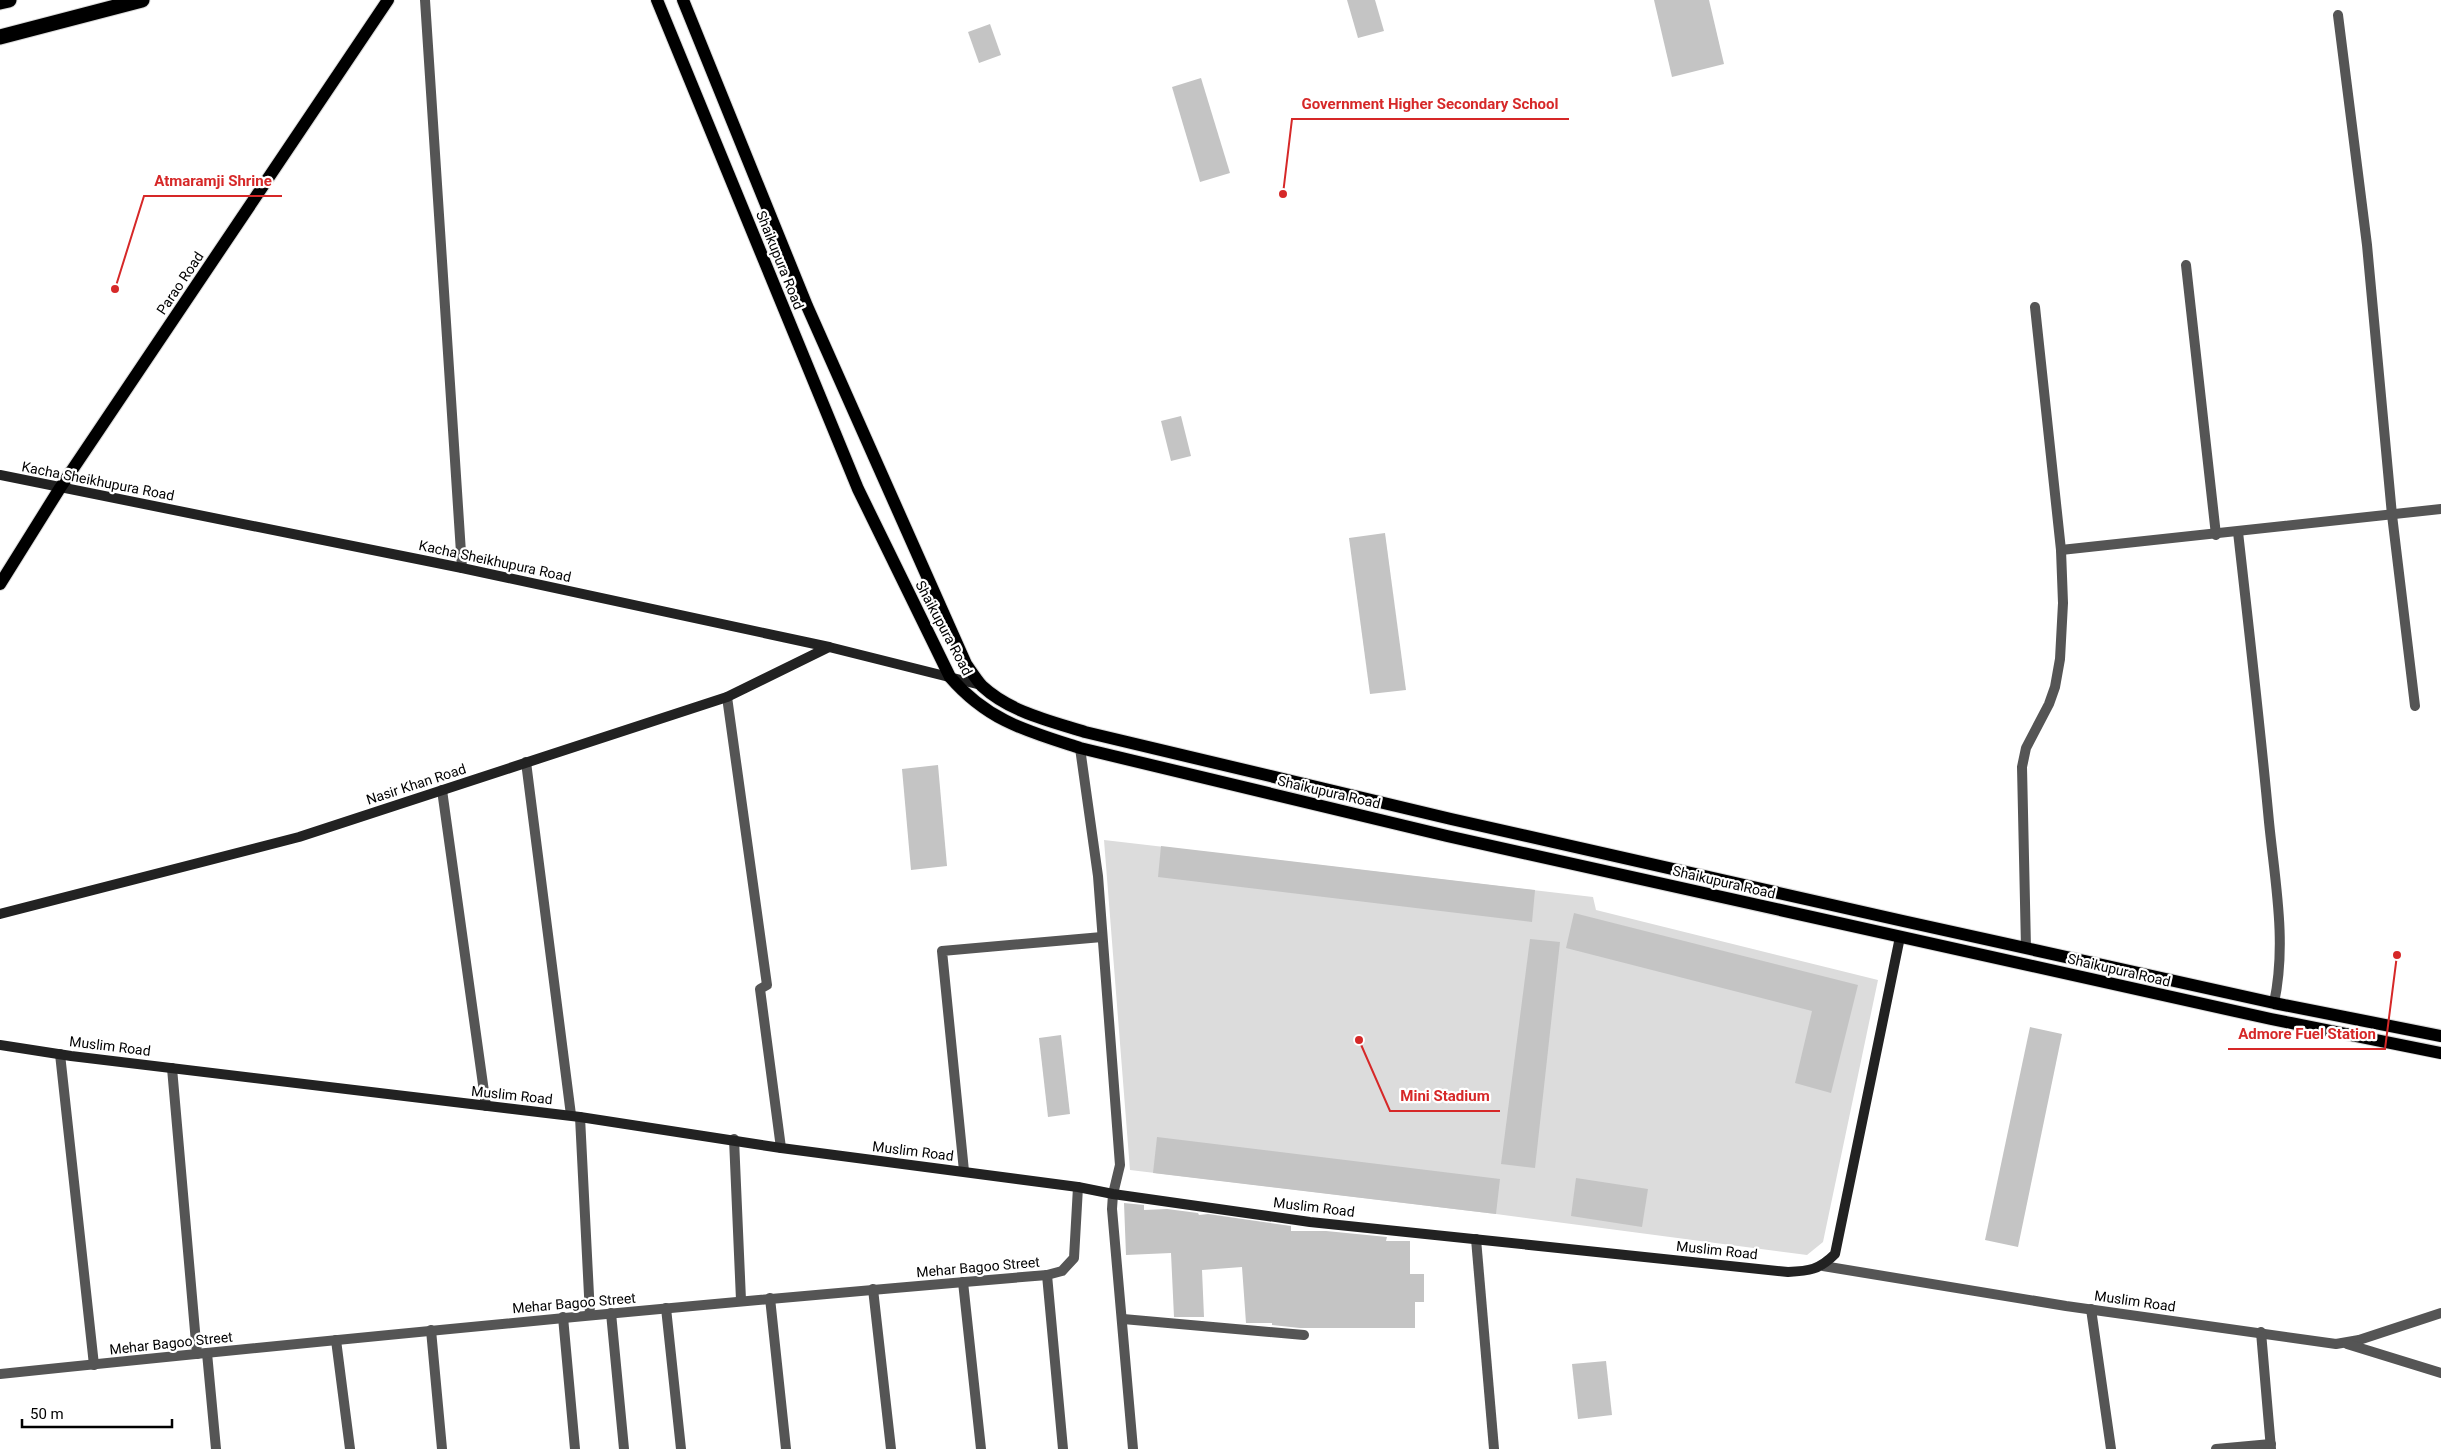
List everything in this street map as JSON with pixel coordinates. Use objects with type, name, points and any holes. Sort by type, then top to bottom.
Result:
[{"type":"highway","points":[[0,2],[9,0]]},
{"type":"highway","points":[[0,37],[142,0]]},
{"type":"main road","name":"Parao Road","points":[[0,584],[60,488],[388,0]]},
{"type":"main road","name":"Shaikupura Road","points":[[657,0],[858,489],[950,677],[967,696],[994,716],[1028,731],[1080,748],[1448,836],[2270,1019],[2441,1052]]},
{"type":"main road","name":"Shaikupura Road","points":[[683,0],[811,315],[966,664],[981,685],[1002,701],[1034,715],[1085,732],[1451,820],[2274,1003],[2441,1036]]},
{"type":"street","points":[[425,0],[462,568]]},
{"type":"street","points":[[2338,15],[2367,244],[2392,515],[2416,706]]},
{"type":"street","points":[[2186,265],[2216,535]]},
{"type":"street","points":[[2026,948],[2022,767],[2026,748],[2053,694],[2058,672],[2063,603],[2061,550],[2035,307]]},
{"type":"street","name":"Kacha Sheikhupura Road","points":[[0,476],[462,568],[829,646],[981,685]]},
{"type":"street","points":[[2061,550],[2216,535],[2441,509]]},
{"type":"street","points":[[2238,532],[2257,691],[2279,922],[2280,966],[2274,1003]]},
{"type":"street","name":"Nasir Khan Road","points":[[0,914],[299,837],[727,697],[829,646]]},
{"type":"street","points":[[727,697],[767,985],[760,988],[782,1148]]},
{"type":"street","points":[[1080,748],[1098,876],[1120,1165],[1113,1194],[1112,1209],[1133,1449]]},
{"type":"street","points":[[526,762],[575,1116],[590,1315]]},
{"type":"street","points":[[442,790],[486,1106]]},
{"type":"street","points":[[1823,1266],[1835,1254],[1900,937]]},
{"type":"street","points":[[964,1171],[942,950],[1102,938]]},
{"type":"street","name":"Muslim Road","points":[[0,1045],[172,1068],[575,1116],[734,1139],[782,1148],[964,1171],[1310,1222],[1788,1272],[1805,1271],[1823,1266],[2091,1309],[2347,1344],[2441,1313]]},
{"type":"street","points":[[60,1054],[94,1364]]},
{"type":"street","points":[[172,1068],[202,1354],[216,1449]]},
{"type":"street","points":[[734,1139],[741,1300]]},
{"type":"street","name":"Mehar Bagoo Street","points":[[0,1374],[741,1300],[1047,1275],[1062,1271],[1074,1258],[1078,1187]]},
{"type":"street","points":[[1476,1239],[1494,1449]]},
{"type":"street","points":[[1047,1275],[1063,1449]]},
{"type":"street","points":[[963,1282],[981,1449]]},
{"type":"street","points":[[873,1289],[891,1449]]},
{"type":"street","points":[[770,1298],[786,1449]]},
{"type":"street","points":[[666,1308],[681,1449]]},
{"type":"street","points":[[2091,1309],[2111,1449]]},
{"type":"street","points":[[611,1313],[624,1449]]},
{"type":"street","points":[[563,1318],[575,1449]]},
{"type":"street","points":[[1123,1319],[1304,1335]]},
{"type":"street","points":[[431,1330],[442,1449]]},
{"type":"street","points":[[2216,1449],[2271,1446],[2261,1332]]},
{"type":"street","points":[[336,1340],[350,1449]]},
{"type":"street","points":[[2347,1344],[2441,1373]]},
{"type":"shaded area","points":[[1104,840],[1593,897],[1596,910],[1878,980],[1823,1242],[1807,1255],[1496,1214],[1130,1170]]},
{"type":"building","points":[[1347,0],[1375,0],[1384,31],[1358,38]]},
{"type":"building","points":[[1654,0],[1709,0],[1724,64],[1672,77]]},
{"type":"building","points":[[990,24],[1001,55],[979,63],[968,32]]},
{"type":"building","points":[[1201,78],[1230,173],[1200,182],[1172,87]]},
{"type":"building","points":[[1181,416],[1191,456],[1171,461],[1161,421]]},
{"type":"building","points":[[1385,533],[1406,690],[1370,694],[1349,538]]},
{"type":"building","points":[[938,765],[947,866],[911,870],[902,769]]},
{"type":"building","points":[[1161,846],[1535,890],[1532,922],[1158,877]]},
{"type":"building","points":[[1574,913],[1858,985],[1831,1093],[1795,1083],[1812,1011],[1566,948]]},
{"type":"building","points":[[1530,939],[1560,942],[1535,1168],[1501,1164]]},
{"type":"building","points":[[2030,1027],[2062,1034],[2018,1247],[1985,1240]]},
{"type":"building","points":[[1061,1035],[1070,1114],[1048,1117],[1039,1038]]},
{"type":"building","points":[[1157,1137],[1500,1179],[1496,1214],[1153,1173]]},
{"type":"building","points":[[1576,1178],[1648,1189],[1642,1227],[1571,1216]]},
{"type":"building","points":[[1124,1203],[1144,1205],[1144,1210],[1167,1209],[1198,1213],[1199,1215],[1208,1214],[1291,1226],[1291,1231],[1326,1231],[1387,1237],[1386,1241],[1410,1241],[1410,1274],[1424,1274],[1424,1302],[1415,1302],[1415,1328],[1300,1328],[1272,1325],[1272,1323],[1246,1323],[1242,1267],[1202,1270],[1204,1317],[1174,1317],[1171,1253],[1126,1255]]},
{"type":"building","points":[[1606,1361],[1612,1415],[1578,1419],[1572,1364]]},
{"type":"place","name":"Government Higher Secondary School","points":[[1283,194]]},
{"type":"place","name":"Atmaramji Shrine","points":[[115,289]]},
{"type":"place","name":"Admore Fuel Station","points":[[2397,955]]},
{"type":"place","name":"Mini Stadium","points":[[1359,1040]]}]
